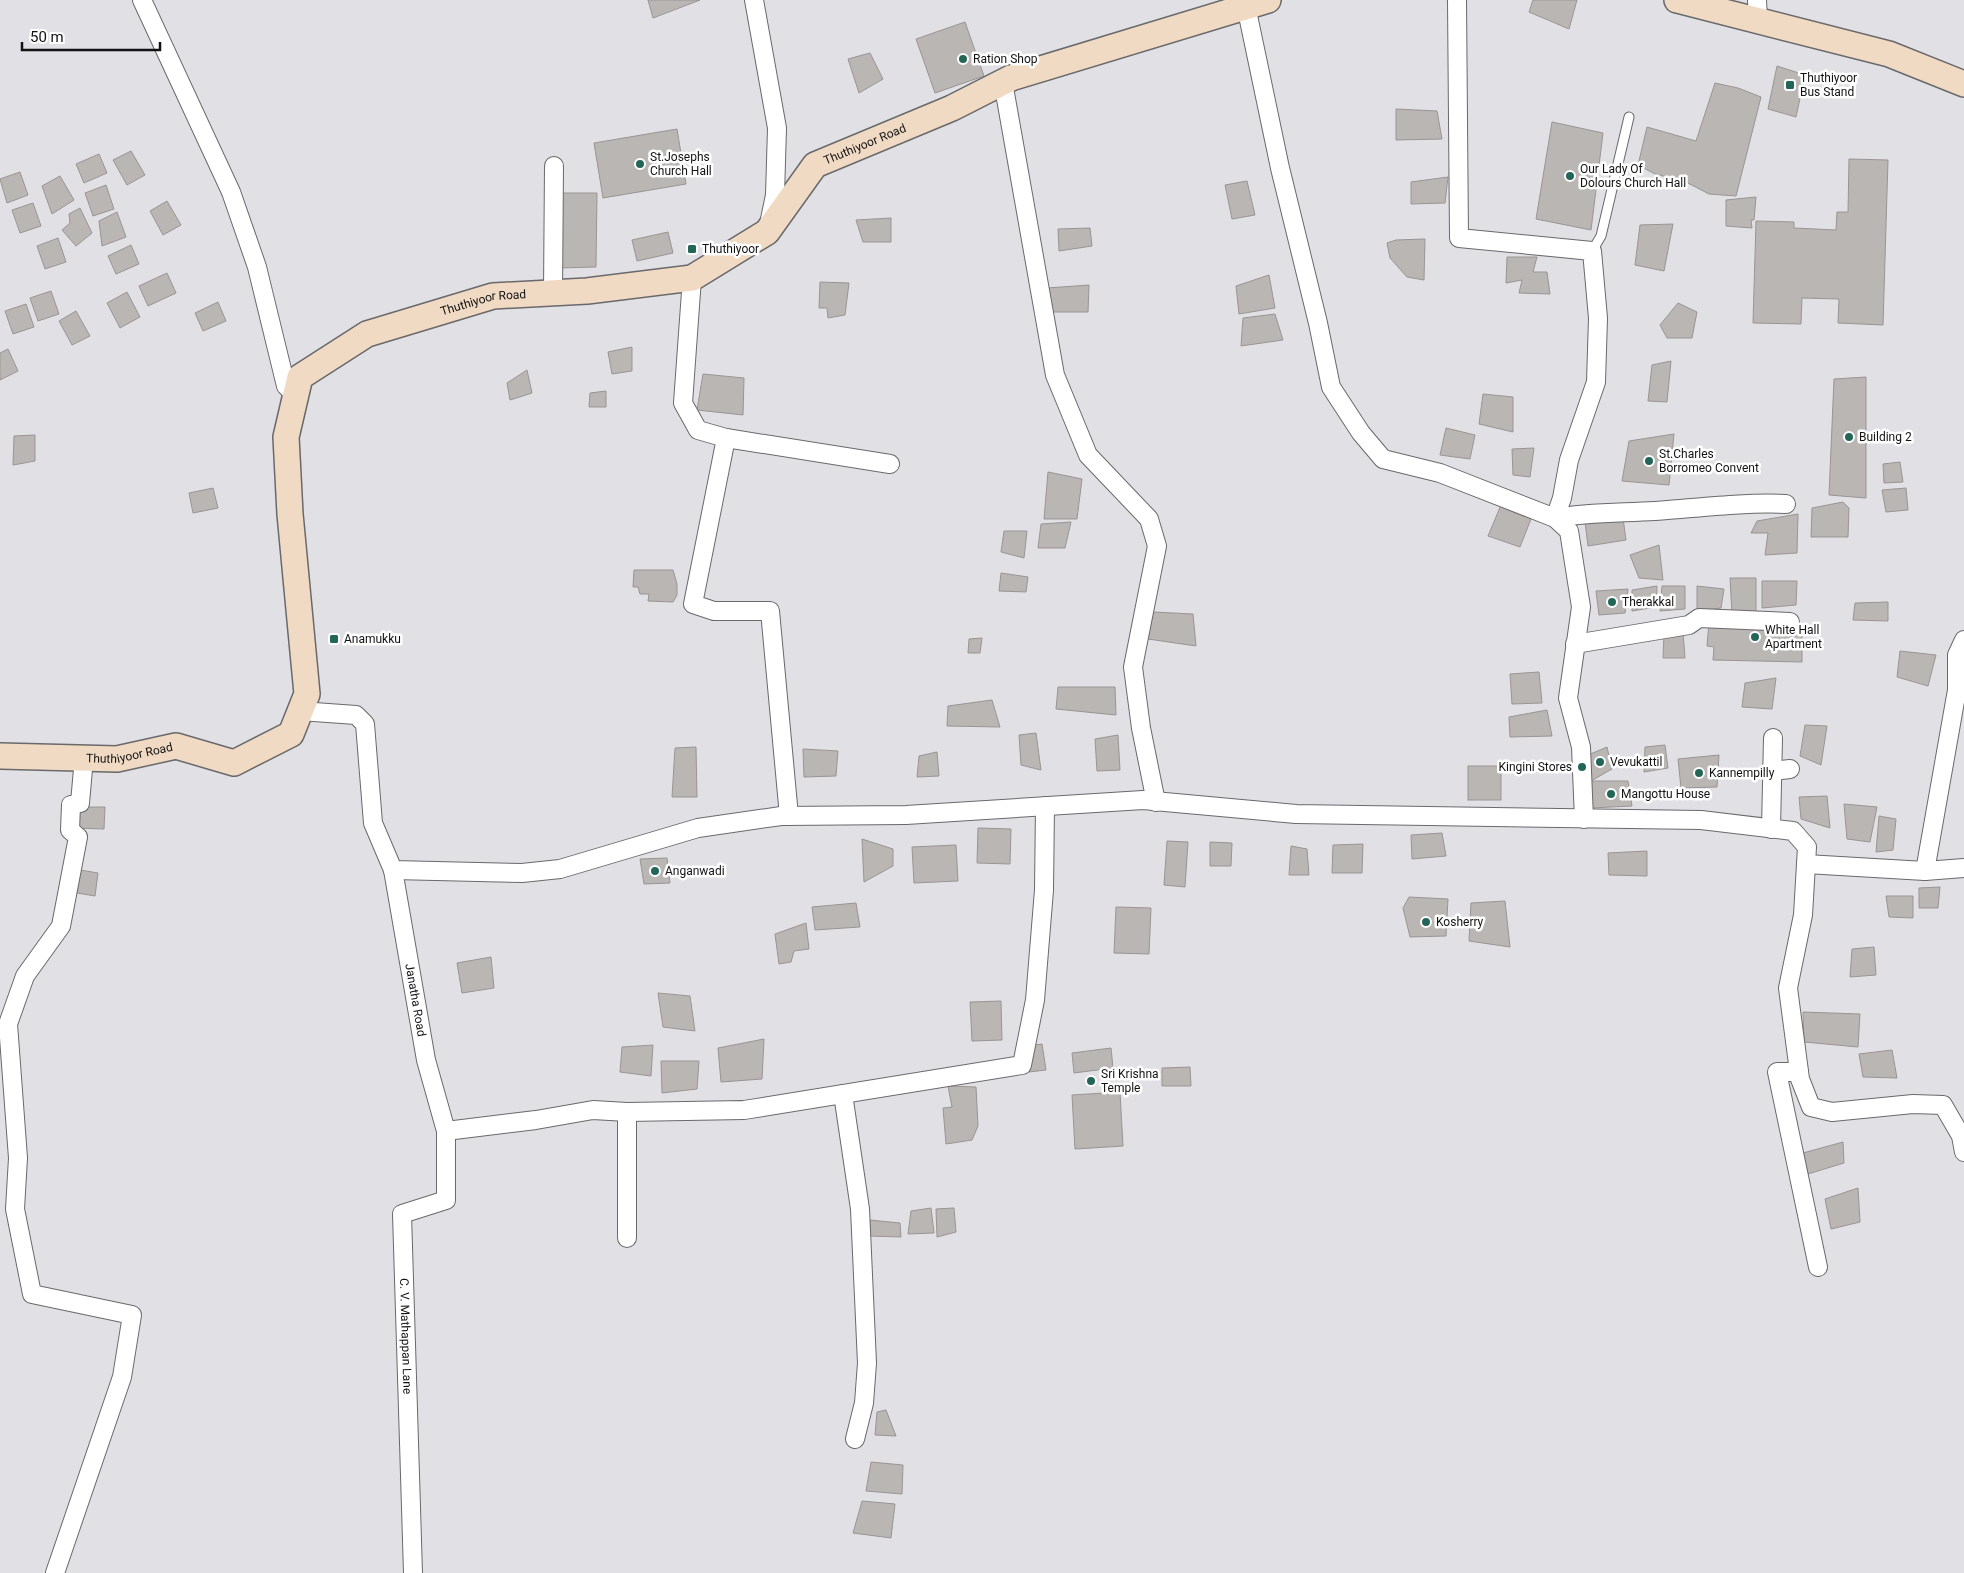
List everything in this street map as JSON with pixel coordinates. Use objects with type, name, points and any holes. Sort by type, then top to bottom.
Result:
[{"type":"main road","points":[[1677,0],[1757,10],[1828,37],[1889,54],[1964,84]]},
{"type":"main road","name":"Thuthiyoor Road","points":[[0,756],[117,759],[176,746],[234,763],[290,734],[307,694],[290,514],[286,437],[300,377],[367,334],[494,296],[587,291],[692,278],[767,232],[815,165],[952,108],[1003,82],[1245,4]]},
{"type":"street","points":[[142,0],[231,192],[257,267],[286,386],[296,396]]},
{"type":"street","points":[[754,0],[776,128],[775,195],[767,232]]},
{"type":"street","points":[[1457,0],[1459,238],[1592,251],[1598,318],[1596,382],[1569,460],[1562,498],[1555,518]]},
{"type":"street","points":[[1245,4],[1280,168],[1318,323],[1331,387],[1361,433],[1384,459],[1440,473],[1555,518],[1569,531],[1580,607],[1568,698],[1581,747],[1584,819]]},
{"type":"street","points":[[1003,82],[1055,375],[1088,455],[1149,519],[1157,546],[1133,667],[1141,728],[1156,802]]},
{"type":"street","points":[[553,293],[554,166]]},
{"type":"street","points":[[692,278],[683,403],[698,430],[726,438],[890,464]]},
{"type":"street","points":[[726,438],[693,604],[714,611],[770,611],[789,816]]},
{"type":"street","points":[[1555,518],[1575,514],[1656,511],[1754,502],[1786,504]]},
{"type":"street","points":[[1575,644],[1689,625],[1699,618],[1790,622]]},
{"type":"street","points":[[1925,871],[1958,690],[1957,656],[1964,640]]},
{"type":"street","name":"Janatha Road","points":[[300,711],[356,715],[365,724],[373,823],[393,870],[426,1060],[446,1131]]},
{"type":"street","points":[[1771,829],[1773,738]]},
{"type":"street","points":[[55,1573],[122,1377],[132,1315],[32,1294],[15,1209],[18,1158],[8,1024],[25,976],[61,926],[78,837],[70,830],[71,805],[80,803],[84,758]]},
{"type":"street","points":[[1772,771],[1790,769]]},
{"type":"street","points":[[393,870],[522,873],[560,870],[698,828],[789,816],[906,815],[1143,800],[1296,814],[1701,820],[1793,831],[1807,847],[1803,915],[1788,988],[1799,1072],[1811,1107],[1832,1112],[1913,1104],[1943,1105],[1961,1136],[1964,1152]]},
{"type":"street","points":[[446,1131],[536,1120],[593,1110],[627,1112],[744,1110],[1022,1065],[1036,1000],[1044,890],[1045,806]]},
{"type":"street","points":[[1806,864],[1925,871],[1964,868]]},
{"type":"street","points":[[1799,1072],[1777,1072],[1818,1267]]},
{"type":"street","points":[[843,1094],[860,1210],[867,1363],[864,1404],[855,1439]]},
{"type":"street","points":[[627,1112],[627,1238]]},
{"type":"street","name":"C. V. Mathappan Lane","points":[[413,1573],[402,1214],[446,1200],[446,1131]]},
{"type":"lane","points":[[1592,251],[1601,236],[1630,117]]},
{"type":"building","points":[[648,0],[700,0],[653,18]]},
{"type":"building","points":[[1533,0],[1577,0],[1569,29],[1529,12]]},
{"type":"building","points":[[965,22],[984,76],[935,93],[916,39]]},
{"type":"building","points":[[870,53],[883,79],[859,93],[848,59]]},
{"type":"building","points":[[1777,66],[1805,75],[1796,117],[1768,109]]},
{"type":"building","points":[[1715,83],[1738,88],[1761,97],[1736,196],[1709,194],[1684,181],[1655,174],[1638,165],[1647,127],[1696,141]]},
{"type":"building","points":[[1396,109],[1437,111],[1442,139],[1396,140]]},
{"type":"building","name":"Our Lady Of Dolours Church Hall","points":[[1552,122],[1603,133],[1591,230],[1536,219]]},
{"type":"building","name":"St.Josephs Church Hall","points":[[677,129],[686,184],[603,198],[594,143]]},
{"type":"building","points":[[131,151],[145,175],[127,185],[113,160]]},
{"type":"building","points":[[99,154],[107,173],[84,183],[76,164]]},
{"type":"building","points":[[1849,159],[1888,160],[1883,325],[1838,323],[1839,299],[1802,298],[1801,324],[1753,323],[1756,221],[1794,222],[1794,228],[1836,230],[1837,212],[1848,212]]},
{"type":"building","points":[[20,172],[28,195],[7,203],[0,179]]},
{"type":"building","points":[[60,176],[74,200],[52,214],[42,186]]},
{"type":"building","points":[[1448,177],[1445,203],[1411,204],[1411,182]]},
{"type":"building","points":[[1247,181],[1255,215],[1232,219],[1225,185]]},
{"type":"building","points":[[106,185],[114,209],[93,216],[85,193]]},
{"type":"building","points":[[560,193],[597,193],[596,267],[559,268]]},
{"type":"building","points":[[1756,197],[1754,220],[1751,220],[1752,228],[1726,226],[1726,200]]},
{"type":"building","points":[[167,201],[181,225],[163,235],[150,211]]},
{"type":"building","points":[[33,203],[41,226],[20,233],[12,210]]},
{"type":"building","points":[[80,208],[92,233],[76,246],[62,230],[70,223],[69,214]]},
{"type":"building","points":[[117,212],[126,237],[102,246],[99,221]]},
{"type":"building","points":[[891,218],[891,242],[863,242],[856,220]]},
{"type":"building","points":[[1673,224],[1664,271],[1635,265],[1640,225]]},
{"type":"building","points":[[1090,228],[1092,246],[1059,251],[1058,229]]},
{"type":"building","points":[[668,232],[673,253],[637,261],[632,240]]},
{"type":"building","points":[[58,238],[66,262],[45,269],[37,246]]},
{"type":"building","points":[[1425,239],[1424,280],[1407,277],[1390,258],[1387,243],[1396,240]]},
{"type":"building","points":[[131,245],[139,264],[116,274],[108,256]]},
{"type":"building","points":[[1507,257],[1537,257],[1533,272],[1547,272],[1550,294],[1519,293],[1522,280],[1506,283]]},
{"type":"building","points":[[167,273],[176,293],[148,306],[139,286]]},
{"type":"building","points":[[1269,275],[1275,308],[1239,314],[1236,286]]},
{"type":"building","points":[[820,282],[849,283],[845,315],[828,318],[827,308],[819,308]]},
{"type":"building","points":[[1089,285],[1088,312],[1050,312],[1047,288]]},
{"type":"building","points":[[51,291],[59,314],[38,321],[30,298]]},
{"type":"building","points":[[127,292],[140,317],[120,328],[107,303]]},
{"type":"building","points":[[218,302],[226,321],[203,331],[195,313]]},
{"type":"building","points":[[1678,303],[1697,312],[1692,338],[1667,338],[1660,325]]},
{"type":"building","points":[[26,304],[34,327],[13,334],[5,311]]},
{"type":"building","points":[[76,311],[90,336],[72,345],[59,321]]},
{"type":"building","points":[[1275,314],[1283,340],[1241,346],[1243,318]]},
{"type":"building","points":[[632,347],[632,371],[612,374],[608,352]]},
{"type":"building","points":[[8,349],[18,371],[0,380],[0,353]]},
{"type":"building","points":[[1671,361],[1667,402],[1648,401],[1652,365]]},
{"type":"building","points":[[527,370],[532,393],[510,400],[507,383]]},
{"type":"building","points":[[703,374],[744,378],[743,415],[697,410]]},
{"type":"building","name":"Building 2","points":[[1866,377],[1866,498],[1829,495],[1834,379]]},
{"type":"building","points":[[606,391],[606,407],[589,407],[590,393]]},
{"type":"building","points":[[1483,394],[1513,397],[1513,432],[1479,424]]},
{"type":"building","points":[[1446,428],[1475,435],[1470,459],[1440,455]]},
{"type":"building","name":"St.Charles Borromeo Convent","points":[[1674,434],[1669,485],[1622,481],[1629,441]]},
{"type":"building","points":[[35,435],[35,461],[13,465],[14,436]]},
{"type":"building","points":[[1534,448],[1530,477],[1513,475],[1512,449]]},
{"type":"building","points":[[1900,462],[1903,482],[1884,483],[1883,464]]},
{"type":"building","points":[[1048,472],[1082,479],[1077,519],[1044,519]]},
{"type":"building","points":[[213,488],[218,508],[193,513],[189,493]]},
{"type":"building","points":[[1906,488],[1908,510],[1886,512],[1882,490]]},
{"type":"building","points":[[1843,502],[1849,508],[1848,537],[1811,537],[1812,508]]},
{"type":"building","points":[[1501,505],[1531,519],[1520,547],[1488,536]]},
{"type":"building","points":[[1798,514],[1797,553],[1765,555],[1768,533],[1751,533],[1757,521]]},
{"type":"building","points":[[1623,518],[1626,540],[1588,546],[1585,522]]},
{"type":"building","points":[[1071,522],[1065,548],[1038,548],[1041,524]]},
{"type":"building","points":[[1004,531],[1027,531],[1024,558],[1001,552]]},
{"type":"building","points":[[1659,545],[1663,580],[1639,578],[1630,555]]},
{"type":"building","points":[[634,570],[673,570],[677,584],[677,595],[673,602],[648,601],[649,594],[640,594],[638,587],[633,587]]},
{"type":"building","points":[[1001,573],[1028,577],[1026,592],[999,591]]},
{"type":"building","points":[[1730,578],[1756,578],[1756,612],[1732,614]]},
{"type":"building","points":[[1762,581],[1797,581],[1796,605],[1762,608]]},
{"type":"building","points":[[1657,586],[1656,607],[1632,611],[1632,590]]},
{"type":"building","points":[[1662,586],[1685,586],[1685,609],[1660,611]]},
{"type":"building","points":[[1697,586],[1724,589],[1721,608],[1697,611]]},
{"type":"building","name":"Therakkal","points":[[1628,589],[1625,613],[1599,615],[1596,591]]},
{"type":"building","points":[[1888,602],[1888,621],[1853,620],[1855,603]]},
{"type":"building","points":[[1153,612],[1193,614],[1196,646],[1148,639]]},
{"type":"building","name":"White Hall Apartment","points":[[1709,622],[1802,629],[1802,662],[1713,660],[1714,647],[1707,646]]},
{"type":"building","points":[[1683,632],[1685,658],[1663,658],[1664,634]]},
{"type":"building","points":[[982,638],[980,653],[968,653],[969,639]]},
{"type":"building","points":[[1900,651],[1936,655],[1928,686],[1897,677]]},
{"type":"building","points":[[1539,672],[1542,703],[1512,704],[1510,674]]},
{"type":"building","points":[[1776,678],[1772,709],[1742,707],[1745,683]]},
{"type":"building","points":[[1058,687],[1115,687],[1116,715],[1056,709]]},
{"type":"building","points":[[992,700],[1000,727],[947,726],[948,706]]},
{"type":"building","points":[[1547,710],[1552,736],[1510,737],[1509,717]]},
{"type":"building","name":"Kannempilly","points":[[1805,725],[1827,726],[1821,765],[1800,756]]},
{"type":"building","points":[[1036,733],[1041,770],[1021,765],[1019,735]]},
{"type":"building","points":[[1118,735],[1120,770],[1097,771],[1095,739]]},
{"type":"building","points":[[1665,745],[1668,768],[1644,772],[1645,747]]},
{"type":"building","points":[[696,747],[697,797],[672,797],[675,748]]},
{"type":"building","name":"Vevukattil","points":[[1607,747],[1612,769],[1591,781],[1588,755]]},
{"type":"building","points":[[803,749],[838,751],[836,776],[804,777]]},
{"type":"building","points":[[937,752],[939,776],[917,777],[919,756]]},
{"type":"building","name":"Kannempilly","points":[[1719,755],[1717,787],[1681,788],[1678,759]]},
{"type":"building","points":[[1468,766],[1501,766],[1501,800],[1468,800]]},
{"type":"building","name":"Mangottu House","points":[[1591,781],[1628,781],[1632,806],[1591,808]]},
{"type":"building","points":[[1827,796],[1830,828],[1801,819],[1799,797]]},
{"type":"building","points":[[1844,804],[1877,807],[1870,842],[1847,839]]},
{"type":"building","points":[[73,807],[105,807],[104,829],[72,828]]},
{"type":"building","points":[[1879,816],[1896,819],[1893,850],[1876,852]]},
{"type":"building","points":[[978,828],[1011,829],[1010,864],[977,863]]},
{"type":"building","points":[[1442,833],[1446,856],[1412,859],[1411,835]]},
{"type":"building","points":[[862,839],[893,849],[893,866],[864,882]]},
{"type":"building","points":[[1167,841],[1188,842],[1185,887],[1164,885]]},
{"type":"building","points":[[1210,842],[1232,843],[1231,866],[1210,866]]},
{"type":"building","points":[[1363,844],[1362,873],[1332,873],[1333,845]]},
{"type":"building","points":[[956,845],[958,881],[914,883],[912,847]]},
{"type":"building","points":[[1291,846],[1307,849],[1309,875],[1289,875]]},
{"type":"building","points":[[1647,851],[1647,876],[1609,875],[1608,853]]},
{"type":"building","name":"Anganwadi","points":[[667,858],[670,883],[644,884],[640,859]]},
{"type":"building","points":[[80,870],[98,873],[95,896],[77,893]]},
{"type":"building","points":[[1940,887],[1938,908],[1919,908],[1919,888]]},
{"type":"building","points":[[1886,896],[1913,896],[1913,918],[1889,917]]},
{"type":"building","name":"Kosherry","points":[[1409,897],[1448,899],[1446,936],[1410,937],[1403,908]]},
{"type":"building","points":[[1505,901],[1510,947],[1469,941],[1471,903]]},
{"type":"building","points":[[856,903],[860,927],[815,930],[812,907]]},
{"type":"building","points":[[1116,907],[1151,908],[1149,954],[1114,953]]},
{"type":"building","points":[[806,923],[809,949],[794,951],[791,962],[779,964],[775,934]]},
{"type":"building","points":[[1874,947],[1876,975],[1850,977],[1852,949]]},
{"type":"building","points":[[491,957],[494,988],[462,993],[457,963]]},
{"type":"building","points":[[658,993],[690,996],[695,1031],[663,1027]]},
{"type":"building","points":[[1001,1001],[1002,1040],[972,1041],[970,1002]]},
{"type":"building","points":[[1803,1012],[1860,1014],[1858,1047],[1804,1042]]},
{"type":"building","points":[[764,1039],[762,1079],[721,1082],[718,1048]]},
{"type":"building","points":[[1042,1044],[1046,1070],[1029,1072],[1026,1046]]},
{"type":"building","points":[[653,1045],[651,1076],[620,1072],[622,1047]]},
{"type":"building","points":[[1111,1048],[1113,1068],[1074,1073],[1072,1053]]},
{"type":"building","points":[[1892,1050],[1897,1078],[1863,1077],[1859,1054]]},
{"type":"building","points":[[661,1061],[699,1061],[697,1089],[662,1093]]},
{"type":"building","points":[[1190,1067],[1191,1086],[1162,1086],[1162,1068]]},
{"type":"building","points":[[948,1086],[976,1087],[978,1126],[972,1140],[946,1144],[943,1108],[952,1107]]},
{"type":"building","points":[[1120,1092],[1123,1146],[1075,1149],[1072,1095]]},
{"type":"building","points":[[1843,1142],[1844,1163],[1808,1174],[1803,1153]]},
{"type":"building","points":[[1858,1188],[1860,1222],[1831,1229],[1825,1199]]},
{"type":"building","points":[[931,1208],[934,1233],[908,1234],[911,1211]]},
{"type":"building","points":[[954,1208],[956,1232],[937,1237],[936,1209]]},
{"type":"building","points":[[870,1220],[900,1223],[901,1237],[869,1236]]},
{"type":"building","points":[[886,1410],[896,1436],[875,1435],[877,1412]]},
{"type":"building","points":[[871,1462],[903,1465],[902,1494],[866,1491]]},
{"type":"building","points":[[862,1501],[895,1504],[891,1538],[853,1533]]},
{"type":"place","name":"Ration Shop","points":[[963,59]]},
{"type":"place","name":"Thuthiyoor Bus Stand","points":[[1790,85]]},
{"type":"place","name":"St.Josephs Church Hall","points":[[640,164]]},
{"type":"place","name":"Our Lady Of Dolours Church Hall","points":[[1570,176]]},
{"type":"place","name":"Thuthiyoor","points":[[692,249]]},
{"type":"place","name":"Building 2","points":[[1849,437]]},
{"type":"place","name":"St.Charles Borromeo Convent","points":[[1649,461]]},
{"type":"place","name":"Therakkal","points":[[1612,602]]},
{"type":"place","name":"White Hall Apartment","points":[[1755,637]]},
{"type":"place","name":"Anamukku","points":[[334,639]]},
{"type":"place","name":"Vevukattil","points":[[1600,762]]},
{"type":"place","name":"Kingini Stores","points":[[1582,767]]},
{"type":"place","name":"Kannempilly","points":[[1699,773]]},
{"type":"place","name":"Mangottu House","points":[[1611,794]]},
{"type":"place","name":"Anganwadi","points":[[655,871]]},
{"type":"place","name":"Kosherry","points":[[1426,922]]},
{"type":"place","name":"Sri Krishna Temple","points":[[1091,1081]]}]
